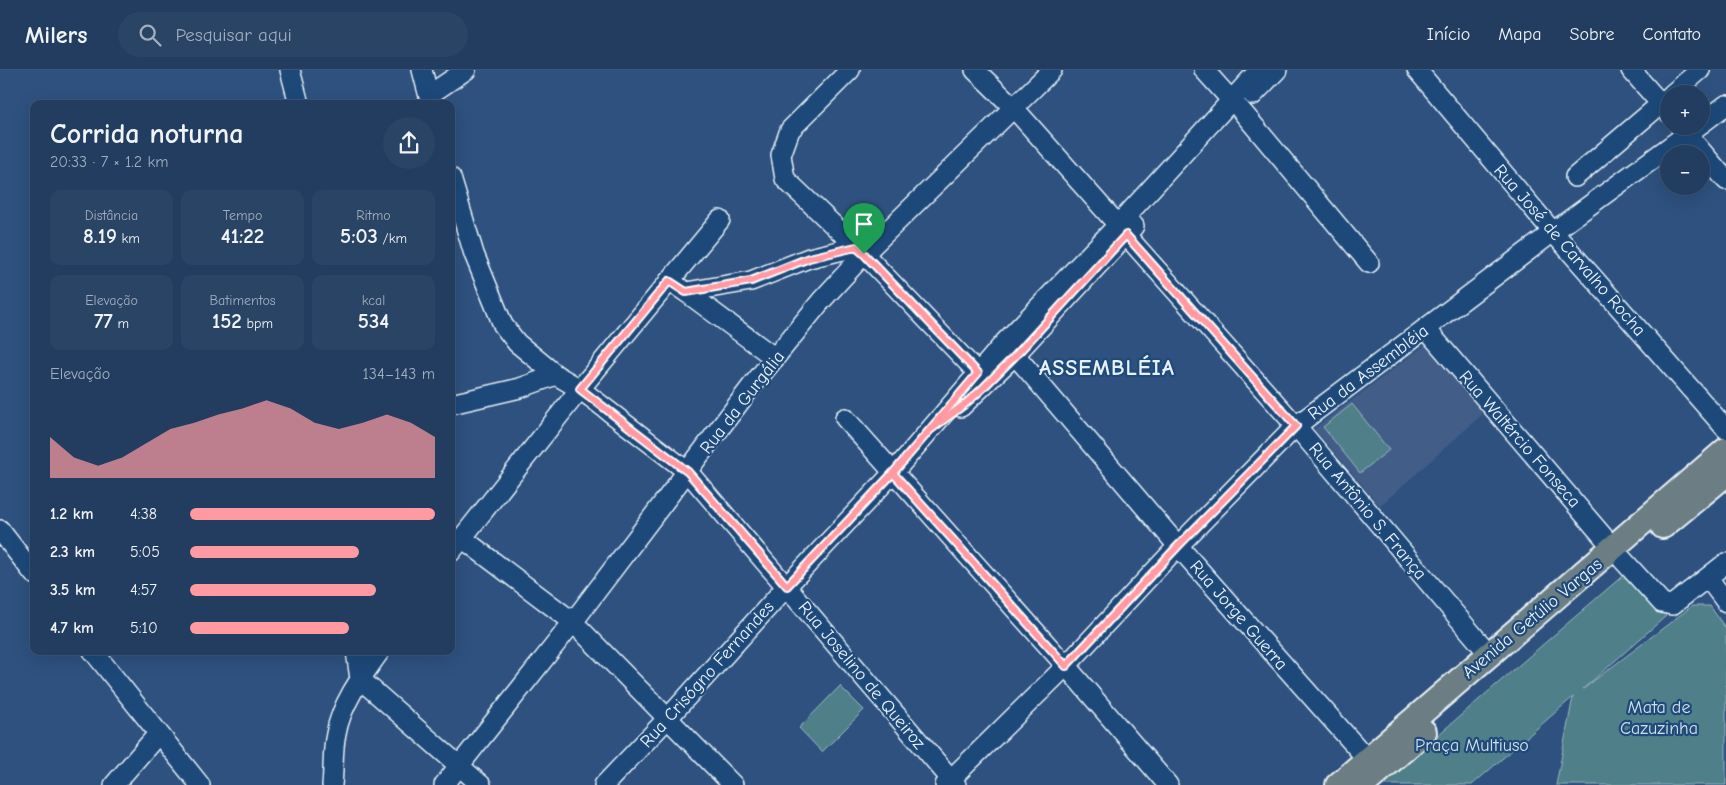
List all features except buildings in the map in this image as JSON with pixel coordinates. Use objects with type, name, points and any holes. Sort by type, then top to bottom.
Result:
[{"type":"main road","name":"Avenida Getúlio Vargas","points":[[1363,785],[1618,554],[1726,450]]},
{"type":"main road","name":"Avenida Getúlio Vargas","points":[[1338,785],[1489,654],[1618,554],[1726,474]]},
{"type":"street","points":[[290,70],[298,100]]},
{"type":"street","points":[[422,70],[430,99],[466,70]]},
{"type":"street","points":[[850,70],[790,130],[781,155],[785,179],[860,251],[978,373]]},
{"type":"street","name":"Rua Antônio S. França","points":[[975,70],[1013,107],[1296,426],[1489,654]]},
{"type":"street","name":"Rua da Gurgália","points":[[444,785],[573,622],[751,386],[860,251],[1052,70]]},
{"type":"street","points":[[1204,70],[1236,104],[1369,263]]},
{"type":"street","name":"Rua Crisógno Fernandes","points":[[930,430],[965,404],[1016,355],[1122,230],[1236,104],[1259,70]]},
{"type":"street","name":"Rua Crisógno Fernandes","points":[[1236,104],[1277,70]]},
{"type":"street","name":"Rua José de Carvalho Rocha","points":[[1417,70],[1553,232],[1726,429]]},
{"type":"street","points":[[1631,70],[1660,95]]},
{"type":"street","points":[[1685,85],[1700,70]]},
{"type":"street","name":"Rua da Assembléia","points":[[1710,115],[1726,104]]},
{"type":"street","points":[[1575,177],[1660,108]]},
{"type":"street","name":"Rua da Assembléia","points":[[951,783],[1296,426],[1682,135]]},
{"type":"street","points":[[1696,135],[1726,180]]},
{"type":"street","name":"Rua Joselino de Queiroz","points":[[455,191],[474,254],[503,325],[517,343],[556,375],[580,389],[688,472],[787,586],[951,783]]},
{"type":"street","points":[[720,220],[580,389],[456,545],[573,622],[734,785]]},
{"type":"street","name":"Rua Crisógno Fernandes","points":[[604,785],[893,473],[978,373],[1122,230]]},
{"type":"street","points":[[686,292],[751,281],[809,258],[860,251]]},
{"type":"street","points":[[669,281],[775,358]]},
{"type":"street","name":"Rua Waltércio Fonseca","points":[[1426,329],[1662,603],[1672,605],[1708,578]]},
{"type":"street","name":"Rua Jorge Guerra","points":[[1016,355],[1178,546],[1367,759]]},
{"type":"street","points":[[455,403],[520,388],[556,375]]},
{"type":"street","points":[[845,418],[1066,666],[1168,785]]},
{"type":"street","points":[[0,530],[30,569]]},
{"type":"street","points":[[1726,563],[1708,578],[1726,602]]},
{"type":"street","points":[[96,655],[200,785]]},
{"type":"street","points":[[357,655],[360,679],[481,785]]},
{"type":"street","points":[[332,785],[334,744],[339,720],[360,679],[377,655]]},
{"type":"street","points":[[114,785],[158,734]]},
{"type":"shaded area","points":[[1425,345],[1484,413],[1380,506],[1314,429]]},
{"type":"green space","points":[[1352,404],[1389,450],[1360,473],[1323,427]]},
{"type":"green space","points":[[1627,572],[1666,616],[1583,689],[1692,606],[1710,606],[1726,629],[1726,785],[1556,785],[1573,697],[1472,785],[1380,785]]},
{"type":"green space","points":[[840,686],[864,710],[822,752],[799,728]]},
{"type":"district","name":"ASSEMBLÉIA","points":[[1107,367]]},
{"type":"route","points":[[864,254],[856,247],[809,258],[751,281],[686,292],[669,281],[580,389],[688,472],[787,586],[893,473],[930,430],[981,390],[1016,355],[1126,235],[1296,426],[1178,546],[1066,666],[893,473],[978,373],[864,254]]},
{"type":"park label","name":"Mata de Cazuzinha","points":[[1659,718]]},
{"type":"park label","name":"Praça Multiuso","points":[[1472,745]]}]
